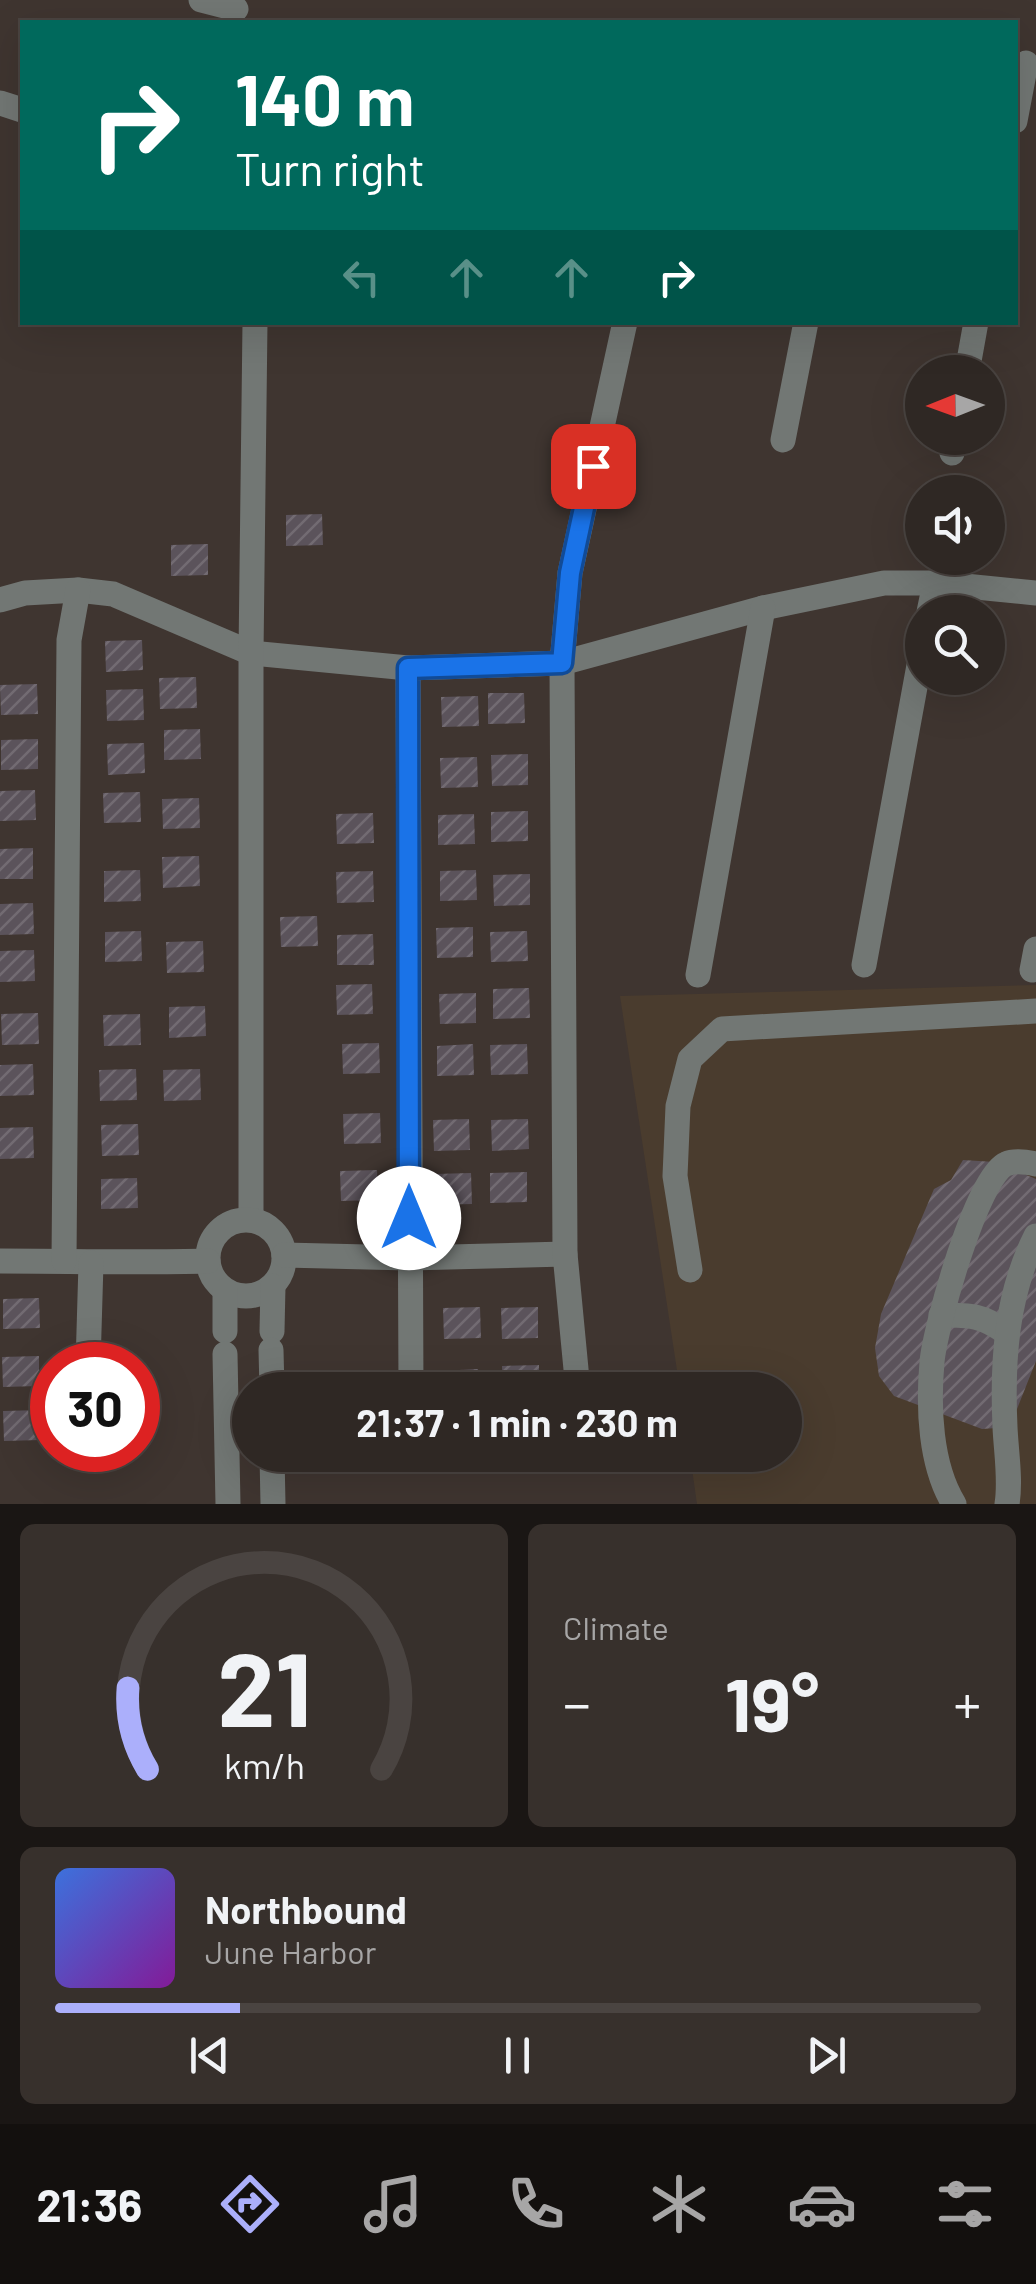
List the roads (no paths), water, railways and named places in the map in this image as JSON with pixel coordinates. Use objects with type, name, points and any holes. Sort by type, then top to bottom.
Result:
[{"type":"street","points":[[201,0],[236,9]]},
{"type":"street","points":[[1018,105],[1026,63]]},
{"type":"street","points":[[251,1220],[255,325]]},
{"type":"street","points":[[576,1372],[566,1254],[562,663],[570,573],[623,325]]},
{"type":"street","points":[[783,440],[805,325]]},
{"type":"street","points":[[970,355],[975,325]]},
{"type":"street","points":[[0,600],[78,590],[113,594],[251,652],[408,668],[562,663],[763,608],[884,584],[935,583],[1036,592]]},
{"type":"street","points":[[933,595],[935,583]]},
{"type":"street","points":[[64,1261],[69,640],[78,590]]},
{"type":"street","points":[[698,975],[763,608]]},
{"type":"street","points":[[408,668],[411,1372]]},
{"type":"street","points":[[864,965],[914,695]]},
{"type":"street","points":[[690,1270],[676,1176],[678,1106],[690,1059],[722,1029],[1036,1011]]},
{"type":"street","points":[[954,1504],[944,1487],[935,1448],[932,1361],[941,1315],[950,1279],[990,1178],[1004,1164],[1036,1164]]},
{"type":"street","points":[[251,1220],[267,1226],[279,1238],[284,1255],[282,1272],[273,1286],[258,1295],[241,1297],[225,1290],[213,1278],[208,1262],[210,1244],[219,1230],[234,1221],[251,1220]]},
{"type":"street","points":[[1007,1504],[1007,1333],[1016,1287],[1036,1236]]},
{"type":"street","points":[[284,1255],[409,1258],[566,1254]]},
{"type":"street","points":[[0,1262],[208,1262]]},
{"type":"street","points":[[89,1342],[92,1264]]},
{"type":"street","points":[[272,1372],[273,1286]]},
{"type":"street","points":[[225,1290],[228,1504]]},
{"type":"street","points":[[941,1315],[987,1319],[1007,1333]]},
{"type":"street","points":[[272,1472],[273,1504]]}]
